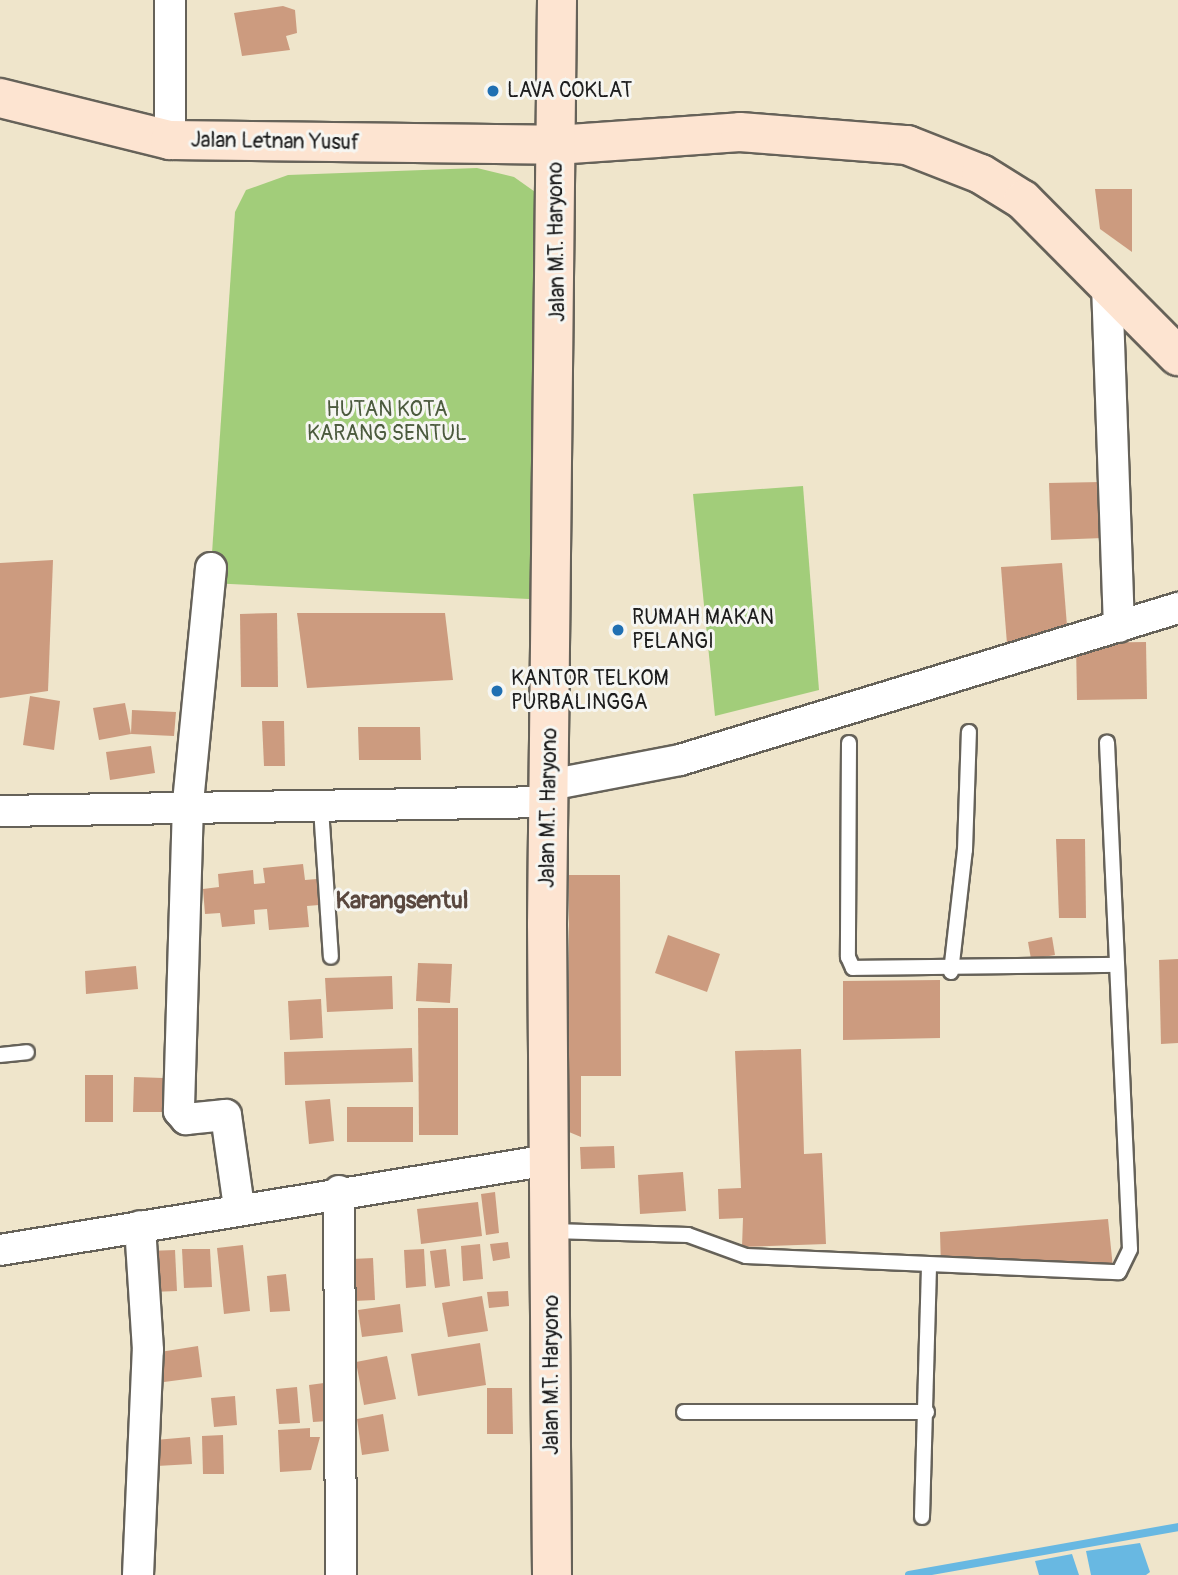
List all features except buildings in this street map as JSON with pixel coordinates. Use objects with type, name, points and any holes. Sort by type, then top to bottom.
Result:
[{"type":"main road","name":"Jalan M.T. Haryono","points":[[552,1575],[549,793],[557,0]]},
{"type":"main road","name":"Jalan Letnan Yusuf","points":[[0,98],[170,140],[556,145],[740,132],[906,145],[981,174],[1023,200],[1178,356]]},
{"type":"street","points":[[170,0],[170,140]]},
{"type":"street","points":[[1107,284],[1119,627]]},
{"type":"street","points":[[212,568],[188,804],[179,1111],[187,1119],[226,1115],[239,1207]]},
{"type":"street","points":[[0,811],[188,804],[321,807],[549,793],[680,760],[1178,608]]},
{"type":"street","points":[[0,1250],[239,1207],[549,1160]]},
{"type":"street","points":[[339,1191],[341,1575]]},
{"type":"street","points":[[138,1575],[148,1350],[140,1226]]},
{"type":"lane","points":[[951,972],[965,850],[969,732]]},
{"type":"lane","points":[[849,743],[849,963],[859,972],[951,972],[1117,965]]},
{"type":"lane","points":[[552,1231],[688,1235],[746,1256],[929,1269],[1108,1276],[1127,1263],[1107,743]]},
{"type":"lane","points":[[321,807],[331,957]]},
{"type":"lane","points":[[0,1055],[27,1052]]},
{"type":"lane","points":[[922,1517],[929,1269]]},
{"type":"lane","points":[[684,1412],[927,1412]]},
{"type":"green space","name":"HUTAN KOTA KARANG SENTUL","points":[[477,168],[514,177],[538,194],[550,600],[210,583],[235,212],[246,190],[288,175]]},
{"type":"green space","points":[[803,486],[819,690],[715,716],[693,494]]},
{"type":"water","points":[[1140,1543],[1150,1572],[1146,1575],[1091,1575],[1086,1551]]},
{"type":"water","points":[[1072,1554],[1079,1575],[1039,1575],[1035,1561]]},
{"type":"waterway","points":[[909,1575],[1178,1527]]},
{"type":"place","name":"LAVA COKLAT","points":[[493,91]]},
{"type":"place","name":"RUMAH MAKAN PELANGI","points":[[618,630]]},
{"type":"place","name":"KANTOR TELKOM PURBALINGGA","points":[[497,691]]},
{"type":"district","name":"Karangsentul","points":[[402,901]]}]
